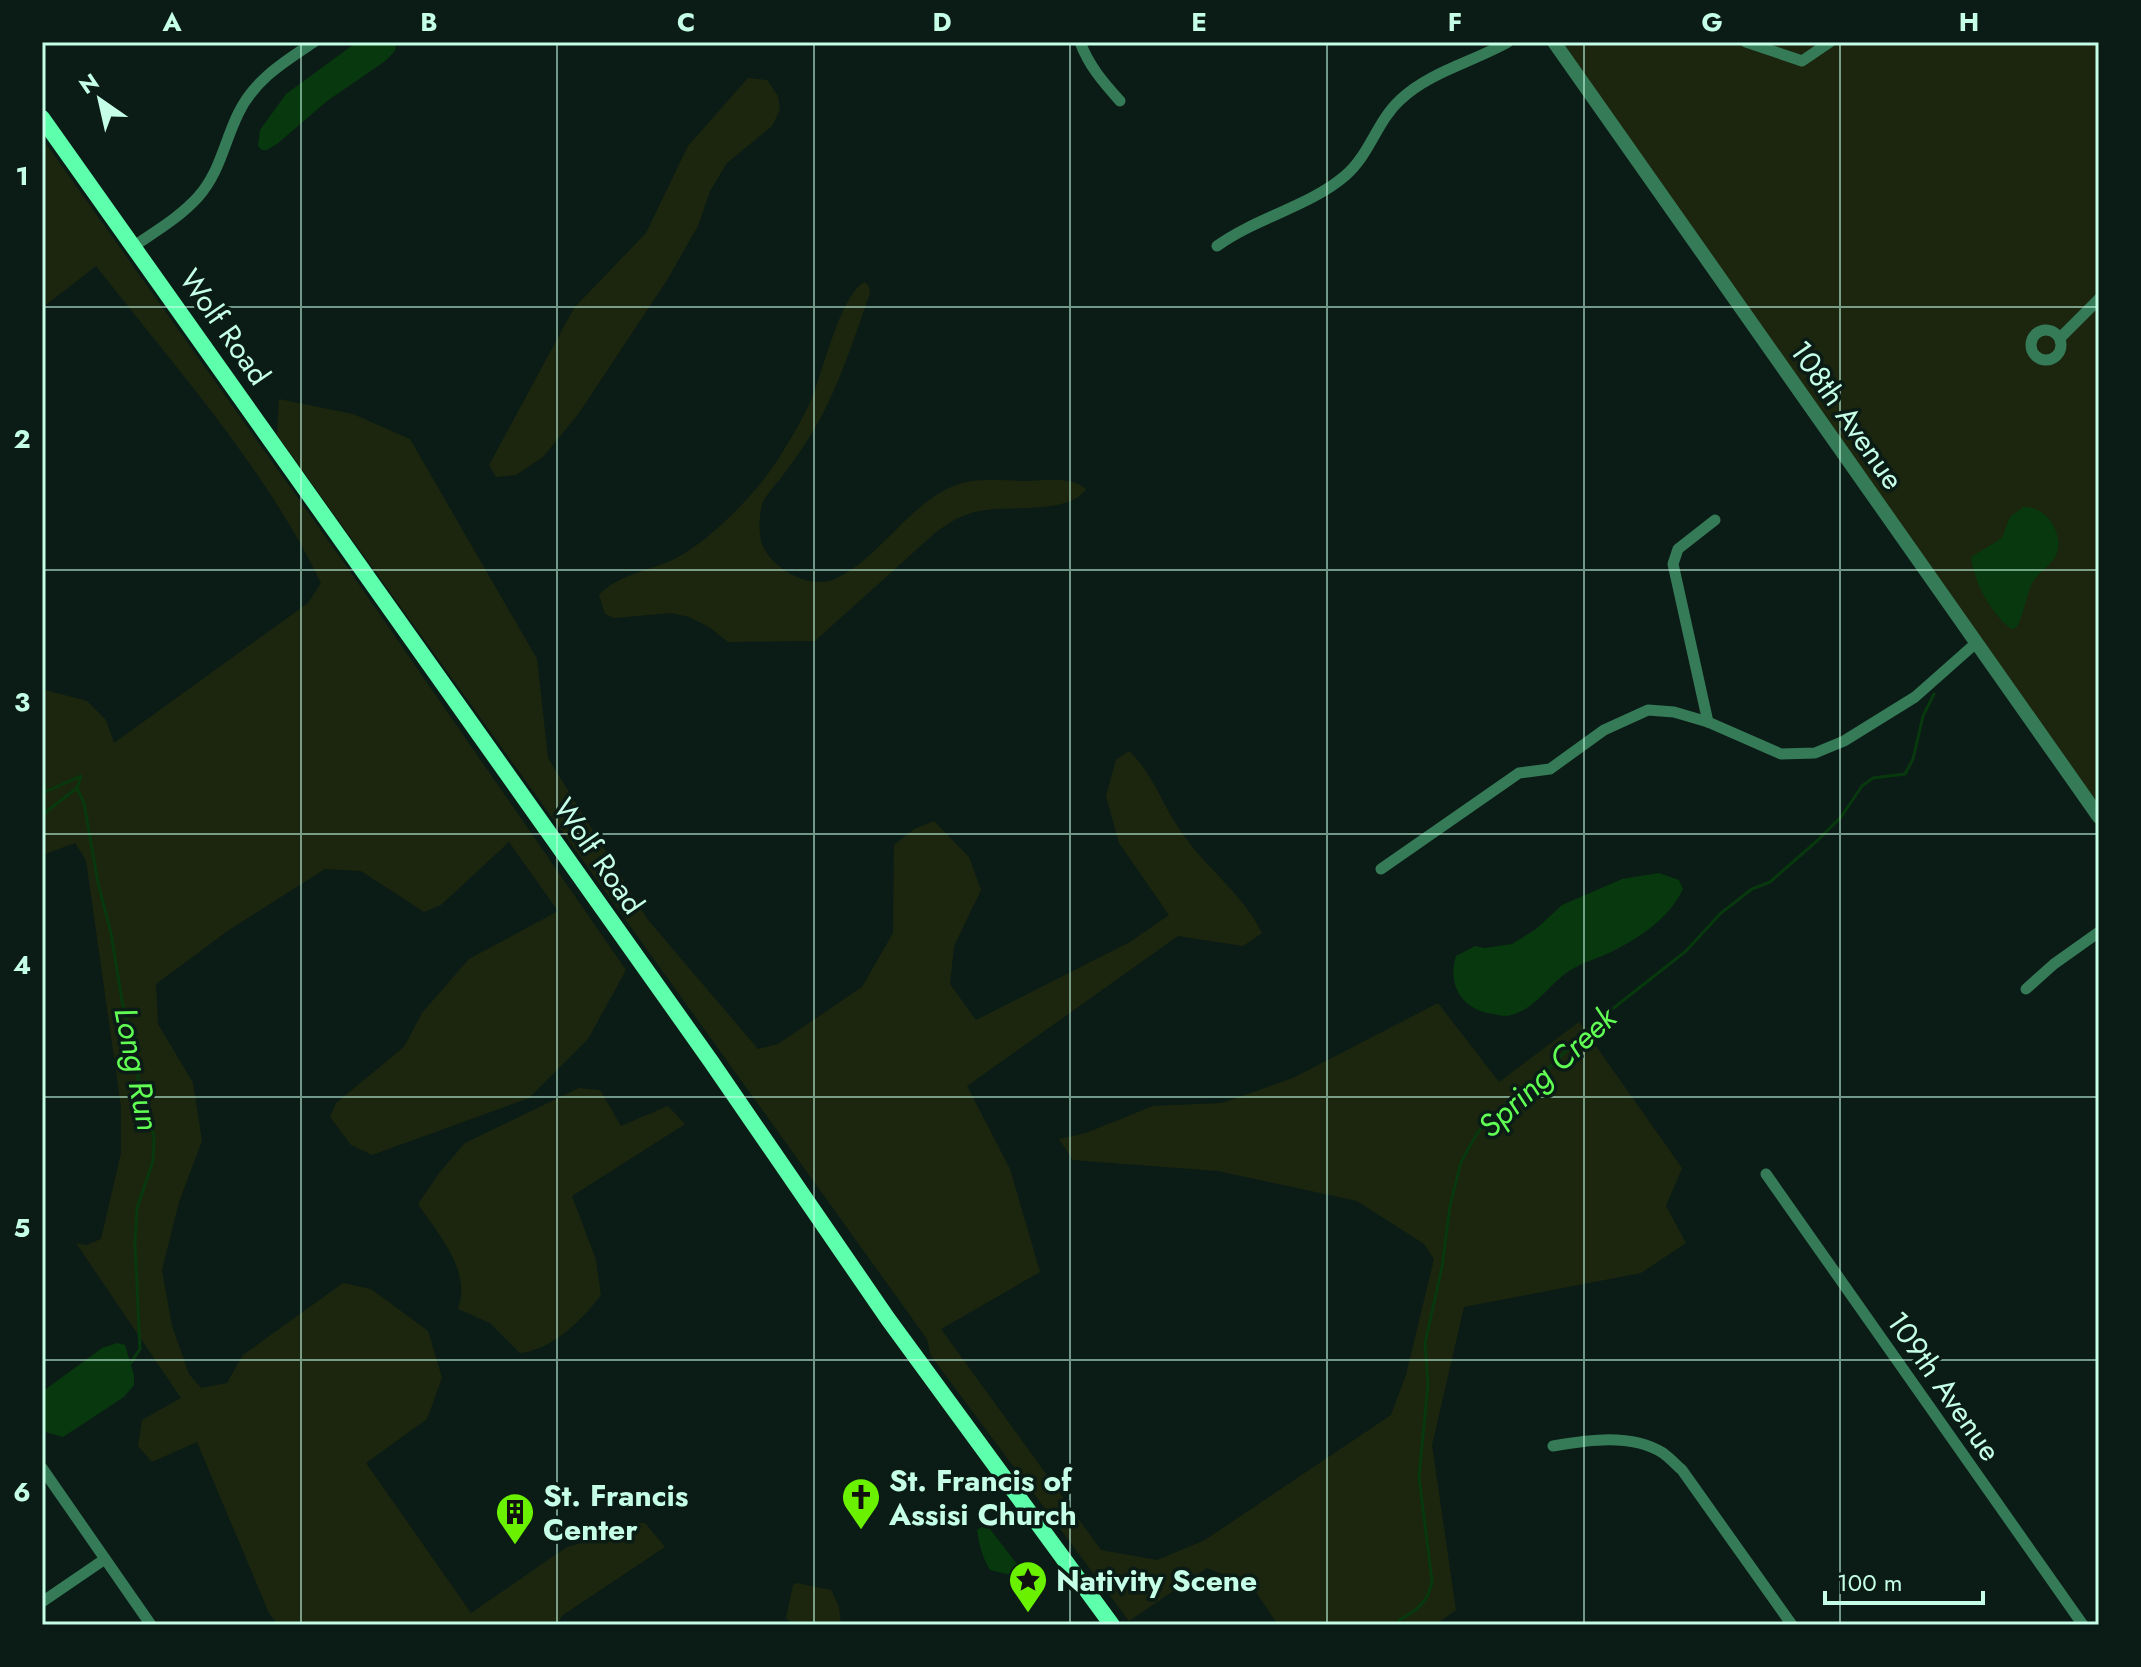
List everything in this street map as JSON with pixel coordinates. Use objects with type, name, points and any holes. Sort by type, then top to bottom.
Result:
[{"type":"main road","name":"Wolf Road","points":[[42,118],[710,1060],[894,1328],[1106,1623]]},
{"type":"street","points":[[134,246],[184,211],[199,196],[222,159],[238,114],[252,91],[273,70],[314,42]]},
{"type":"street","points":[[1080,42],[1097,75],[1120,101]]},
{"type":"street","points":[[1217,246],[1240,229],[1304,202],[1329,187],[1360,160],[1399,100],[1434,77],[1508,42]]},
{"type":"street","name":"108th Avenue","points":[[1554,42],[2099,817]]},
{"type":"street","points":[[1746,42],[1802,61],[1830,42]]},
{"type":"street","points":[[2060,338],[2099,299]]},
{"type":"street","points":[[1708,722],[1673,564],[1678,549],[1715,520]]},
{"type":"street","points":[[1381,869],[1519,773],[1550,769],[1604,730],[1648,710],[1674,712],[1708,722],[1781,754],[1815,753],[1844,741],[1915,697],[1976,643]]},
{"type":"street","points":[[2026,989],[2054,964],[2099,932]]},
{"type":"street","name":"109th Avenue","points":[[1766,1174],[2083,1625]]},
{"type":"street","points":[[1553,1446],[1633,1442],[1663,1453],[1682,1470],[1792,1625]]},
{"type":"street","points":[[42,1468],[151,1625]]},
{"type":"street","points":[[42,1602],[105,1559]]},
{"type":"shaded area","points":[[357,42],[396,44],[395,51],[327,101],[277,144],[262,150],[258,146],[260,130],[286,94]]},
{"type":"shaded area","points":[[1557,42],[2099,42],[2099,807]]},
{"type":"shaded area","points":[[748,78],[767,80],[778,96],[780,110],[772,126],[727,163],[710,191],[698,226],[667,280],[579,413],[543,457],[516,475],[496,477],[489,465],[574,308],[646,233],[688,146]]},
{"type":"shaded area","points":[[42,138],[347,567],[626,970],[588,1039],[529,1098],[372,1155],[351,1145],[330,1117],[336,1103],[404,1047],[422,1013],[469,959],[558,911],[509,842],[441,905],[424,912],[361,871],[325,869],[229,930],[156,984],[158,1024],[193,1083],[202,1141],[179,1202],[162,1270],[172,1326],[189,1374],[201,1388],[227,1383],[243,1355],[343,1283],[371,1289],[428,1331],[442,1378],[427,1419],[366,1463],[471,1613],[567,1547],[607,1536],[626,1523],[645,1523],[665,1547],[563,1615],[556,1625],[278,1625],[269,1613],[197,1442],[152,1462],[138,1446],[142,1420],[181,1398],[76,1243],[87,1245],[101,1239],[121,1153],[121,1107],[86,860],[75,843],[42,855],[42,689],[87,701],[106,720],[114,743],[308,603],[321,583],[298,540],[246,458],[96,266],[42,308]]},
{"type":"shaded area","points":[[865,282],[870,293],[846,362],[824,412],[763,502],[761,539],[774,562],[805,580],[816,582],[837,578],[868,557],[924,504],[939,493],[964,483],[982,480],[1058,480],[1073,482],[1086,489],[1066,503],[1037,508],[992,509],[956,519],[935,533],[815,641],[728,642],[689,617],[671,613],[614,618],[605,614],[599,595],[606,588],[670,561],[700,543],[731,515],[771,470],[807,410],[848,302]]},
{"type":"shaded area","points":[[279,399],[353,414],[410,439],[537,659],[548,758],[648,920],[758,1049],[778,1044],[862,987],[893,933],[894,845],[914,829],[934,821],[969,857],[981,890],[954,946],[950,984],[976,1020],[1130,942],[1169,915],[1119,843],[1106,796],[1116,760],[1129,751],[1151,779],[1190,844],[1244,905],[1262,933],[1243,946],[1178,936],[967,1086],[1010,1169],[1040,1272],[941,1329],[1101,1550],[1157,1560],[1205,1540],[1391,1415],[1406,1375],[1434,1259],[1424,1244],[1357,1201],[1218,1171],[1073,1160],[1059,1139],[1086,1133],[1153,1106],[1222,1103],[1293,1078],[1438,1003],[1499,1082],[1579,1022],[1682,1168],[1666,1206],[1686,1243],[1641,1273],[1464,1307],[1432,1445],[1456,1610],[1435,1625],[1278,1625],[1252,1586],[1207,1568],[1129,1621],[931,1356],[927,1339],[277,435]]},
{"type":"shaded area","points":[[2023,507],[2039,511],[2052,523],[2058,549],[2053,561],[2033,581],[2019,623],[2011,629],[1985,597],[1971,557],[2002,538],[2010,517]]},
{"type":"shaded area","points":[[1659,873],[1679,880],[1683,889],[1661,919],[1631,941],[1569,971],[1520,1012],[1506,1016],[1482,1012],[1465,1002],[1454,977],[1456,956],[1475,946],[1485,948],[1512,944],[1536,929],[1562,905],[1622,879]]},
{"type":"shaded area","points":[[579,1088],[600,1090],[621,1126],[668,1106],[685,1124],[572,1196],[596,1260],[601,1295],[575,1324],[555,1340],[520,1353],[490,1323],[458,1309],[461,1295],[457,1267],[418,1204],[465,1143]]},
{"type":"shaded area","points":[[117,1343],[125,1345],[134,1375],[134,1385],[124,1397],[63,1437],[42,1431],[42,1392],[102,1348]]},
{"type":"shaded area","points":[[986,1524],[1021,1569],[1019,1577],[990,1570],[977,1530]]},
{"type":"shaded area","points":[[797,1583],[831,1590],[839,1607],[841,1625],[793,1625],[786,1618],[793,1585]]},
{"type":"waterway","name":"Spring Creek","points":[[1399,1625],[1399,1620],[1425,1600],[1432,1581],[1419,1477],[1428,1384],[1425,1343],[1461,1162],[1478,1132],[1592,1025],[1686,951],[1721,913],[1752,889],[1770,882],[1818,840],[1841,817],[1862,786],[1873,778],[1905,774],[1913,759],[1923,716],[1934,694]]},
{"type":"waterway","name":"Long Run","points":[[42,775],[45,792],[81,776],[77,788],[84,803],[122,1001],[135,1052],[139,1086],[154,1139],[153,1161],[137,1208],[135,1244],[140,1349],[128,1367]]},
{"type":"waterway","points":[[42,815],[77,788]]},
{"type":"place","name":"St. Francis of Assisi Church","points":[[861,1531]]},
{"type":"place","name":"St. Francis Center","points":[[515,1546]]},
{"type":"place","name":"Nativity Scene","points":[[1028,1614]]}]
